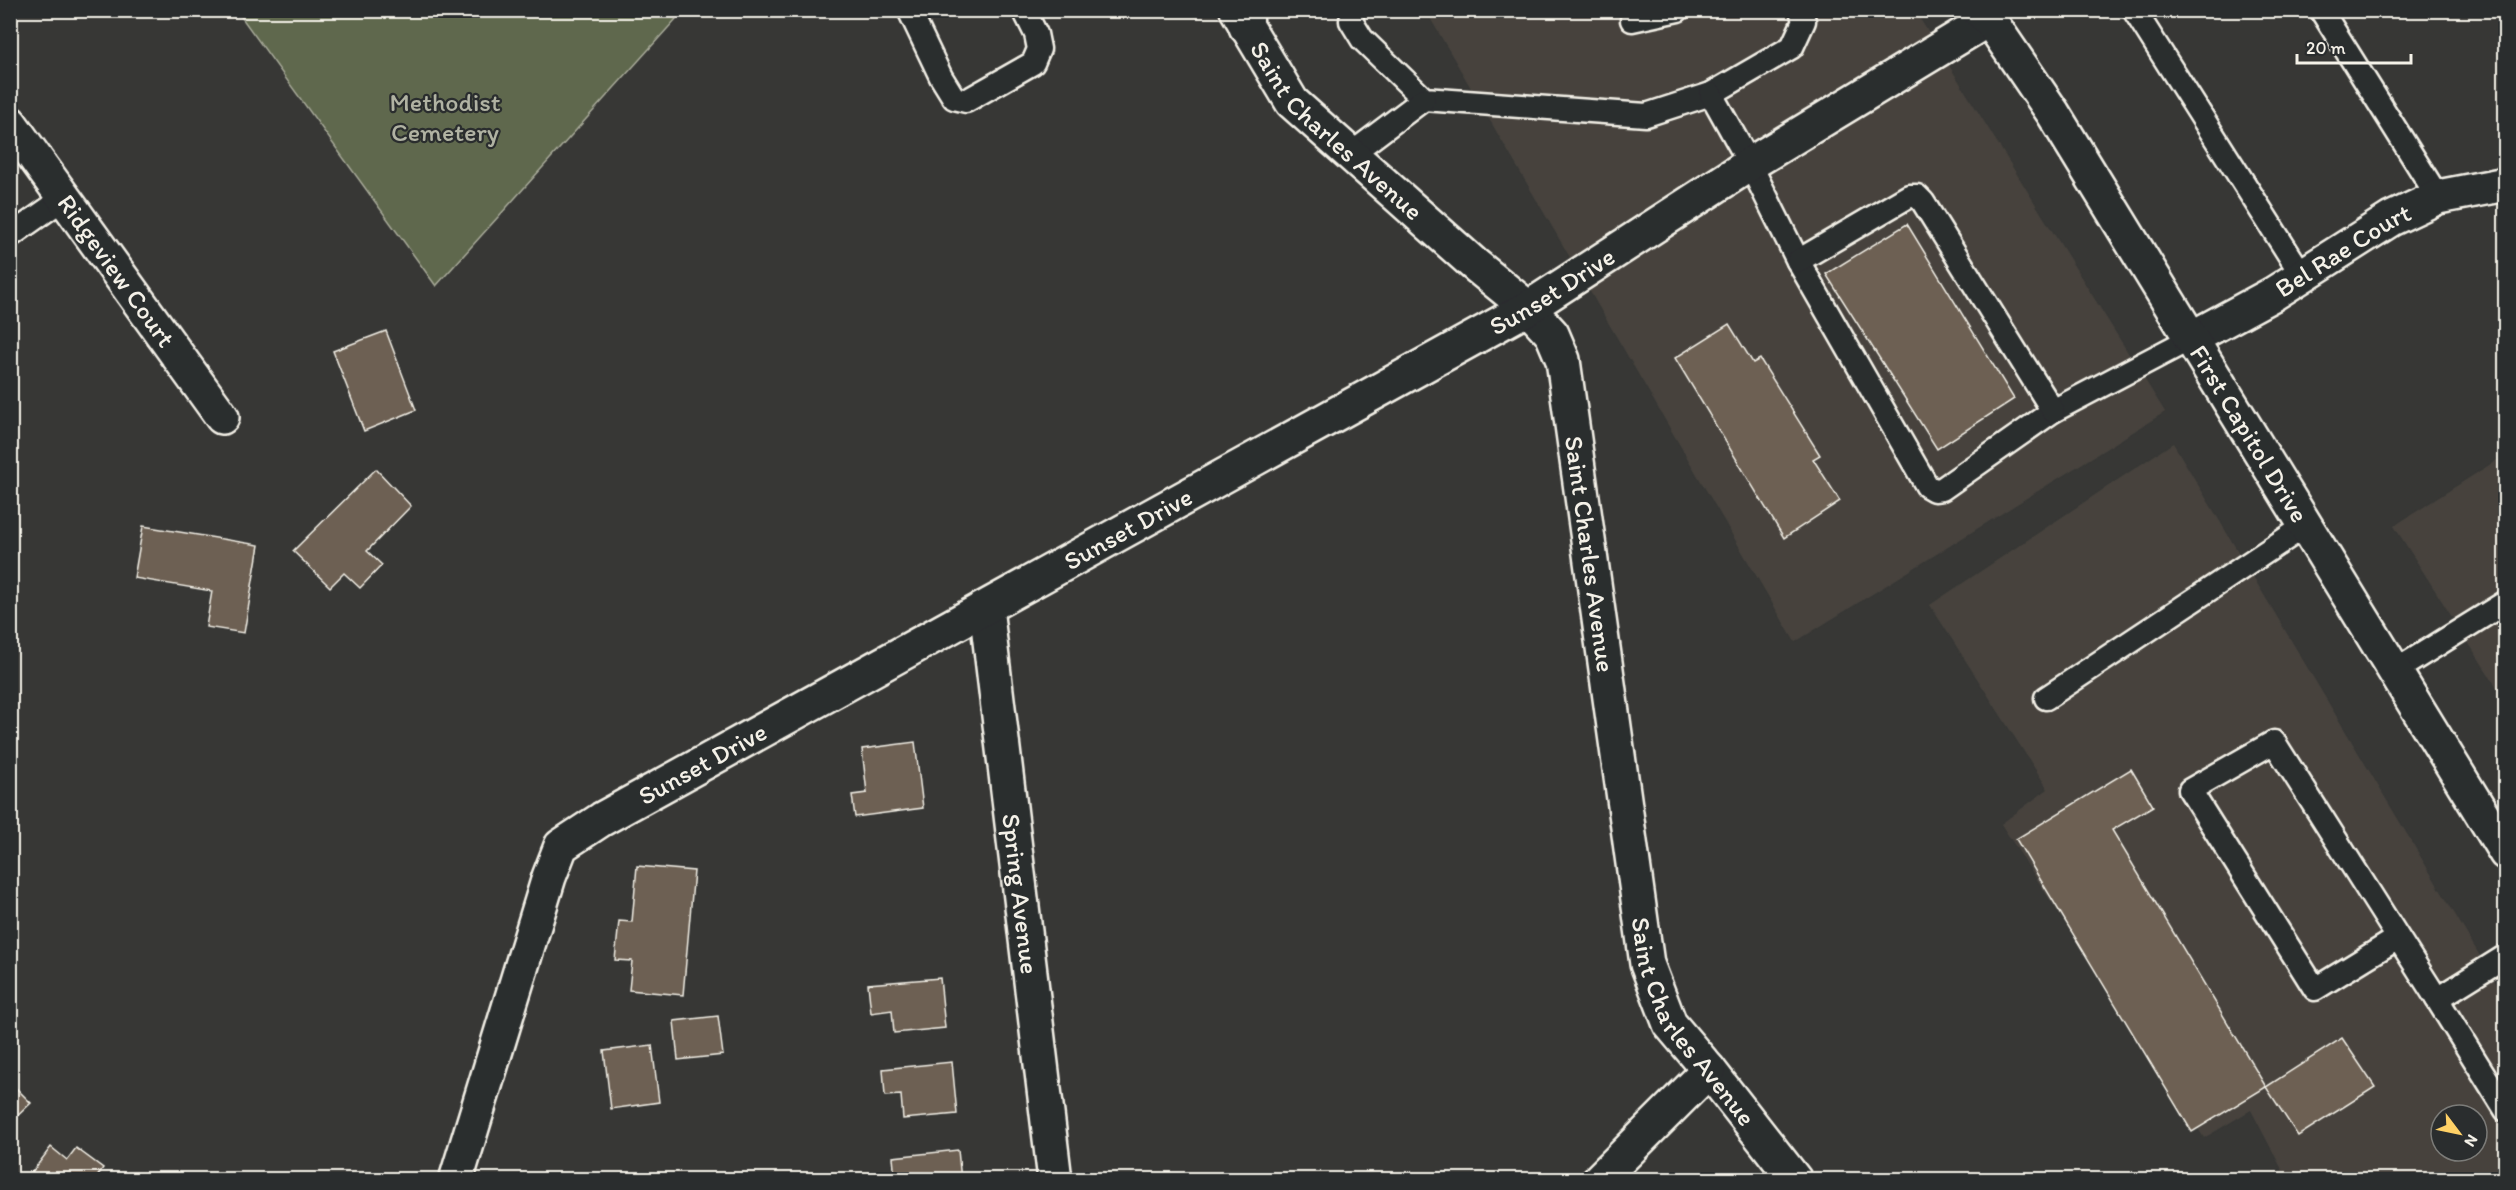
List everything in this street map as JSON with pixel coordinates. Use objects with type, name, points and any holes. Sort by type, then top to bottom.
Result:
[{"type":"street","name":"Sunset Drive","points":[[456,1179],[549,877],[561,846],[602,819],[1528,308],[1985,13]]},
{"type":"street","name":"First Capitol Drive","points":[[1985,13],[2053,113],[2394,671],[2501,834]]},
{"type":"street","name":"Saint Charles Avenue","points":[[1243,16],[1292,102],[1474,264],[1528,308],[1552,333],[1563,360],[1647,964],[1670,1024],[1795,1179]]},
{"type":"street","name":"Ridgeview Court","points":[[10,123],[222,417]]},
{"type":"street","name":"Bel Rae Court","points":[[2190,339],[2273,294],[2391,219],[2438,197],[2505,184]]},
{"type":"street","name":"Spring Avenue","points":[[986,608],[1055,1179]]},
{"type":"street","points":[[1599,1179],[1709,1070]]},
{"type":"lane","points":[[909,10],[941,77],[954,98],[966,101],[1033,63],[1039,49],[1036,34],[1024,10]]},
{"type":"lane","points":[[1353,10],[1351,21],[1362,39],[1424,99],[1646,115],[1711,94],[1792,46],[1804,21],[1801,10]]},
{"type":"lane","points":[[1632,20],[1678,10]]},
{"type":"lane","points":[[2134,10],[2302,275]]},
{"type":"lane","points":[[2321,10],[2438,197]]},
{"type":"lane","points":[[1711,94],[1750,164],[1798,261],[1927,486],[1934,490],[1942,489],[2053,411],[2190,339]]},
{"type":"lane","points":[[1351,154],[1424,99]]},
{"type":"lane","points":[[1798,261],[1909,196],[1917,196],[1923,202],[2053,411]]},
{"type":"lane","points":[[10,236],[64,198]]},
{"type":"lane","points":[[2046,698],[2305,526]]},
{"type":"lane","points":[[2394,671],[2505,602]]},
{"type":"lane","points":[[2398,938],[2315,989],[2190,790],[2274,742],[2437,999],[2505,1110]]},
{"type":"lane","points":[[2437,999],[2505,956]]},
{"type":"shaded area","points":[[1426,11],[1915,11],[2165,412],[1795,642]]},
{"type":"shaded area","points":[[2173,443],[2505,998],[2505,1179],[2287,1179],[2251,1110],[2204,1138],[2001,824],[2048,789],[1930,605]]},
{"type":"shaded area","points":[[2505,455],[2505,700],[2394,526]]},
{"type":"green space","name":"Methodist Cemetery","points":[[237,11],[670,11],[676,19],[436,286]]},
{"type":"building","points":[[1907,224],[2014,399],[1937,449],[1826,274]]},
{"type":"building","points":[[1729,324],[1753,363],[1760,359],[1820,455],[1813,459],[1840,501],[1784,538],[1675,358]]},
{"type":"building","points":[[386,331],[416,410],[364,431],[333,351]]},
{"type":"building","points":[[376,469],[411,506],[367,551],[382,565],[360,588],[344,573],[330,587],[293,551]]},
{"type":"building","points":[[143,526],[259,545],[244,633],[206,627],[212,591],[134,578]]},
{"type":"building","points":[[915,742],[923,808],[855,817],[852,795],[867,793],[862,749]]},
{"type":"building","points":[[2131,769],[2153,806],[2112,830],[2266,1087],[2192,1132],[2016,839]]},
{"type":"building","points":[[637,866],[694,871],[683,995],[629,990],[632,961],[615,960],[619,921],[632,922]]},
{"type":"building","points":[[940,978],[945,1028],[894,1033],[892,1010],[871,1013],[868,984]]},
{"type":"building","points":[[718,1016],[723,1055],[678,1060],[674,1021]]},
{"type":"building","points":[[2342,1038],[2375,1087],[2298,1136],[2266,1087]]},
{"type":"building","points":[[652,1045],[659,1102],[611,1109],[604,1051]]},
{"type":"building","points":[[952,1062],[957,1114],[903,1119],[901,1095],[885,1096],[883,1069]]},
{"type":"building","points":[[10,1082],[31,1103],[10,1123]]},
{"type":"building","points":[[51,1147],[67,1160],[76,1148],[103,1168],[95,1180],[26,1180]]},
{"type":"building","points":[[958,1150],[961,1180],[895,1180],[893,1157]]}]
